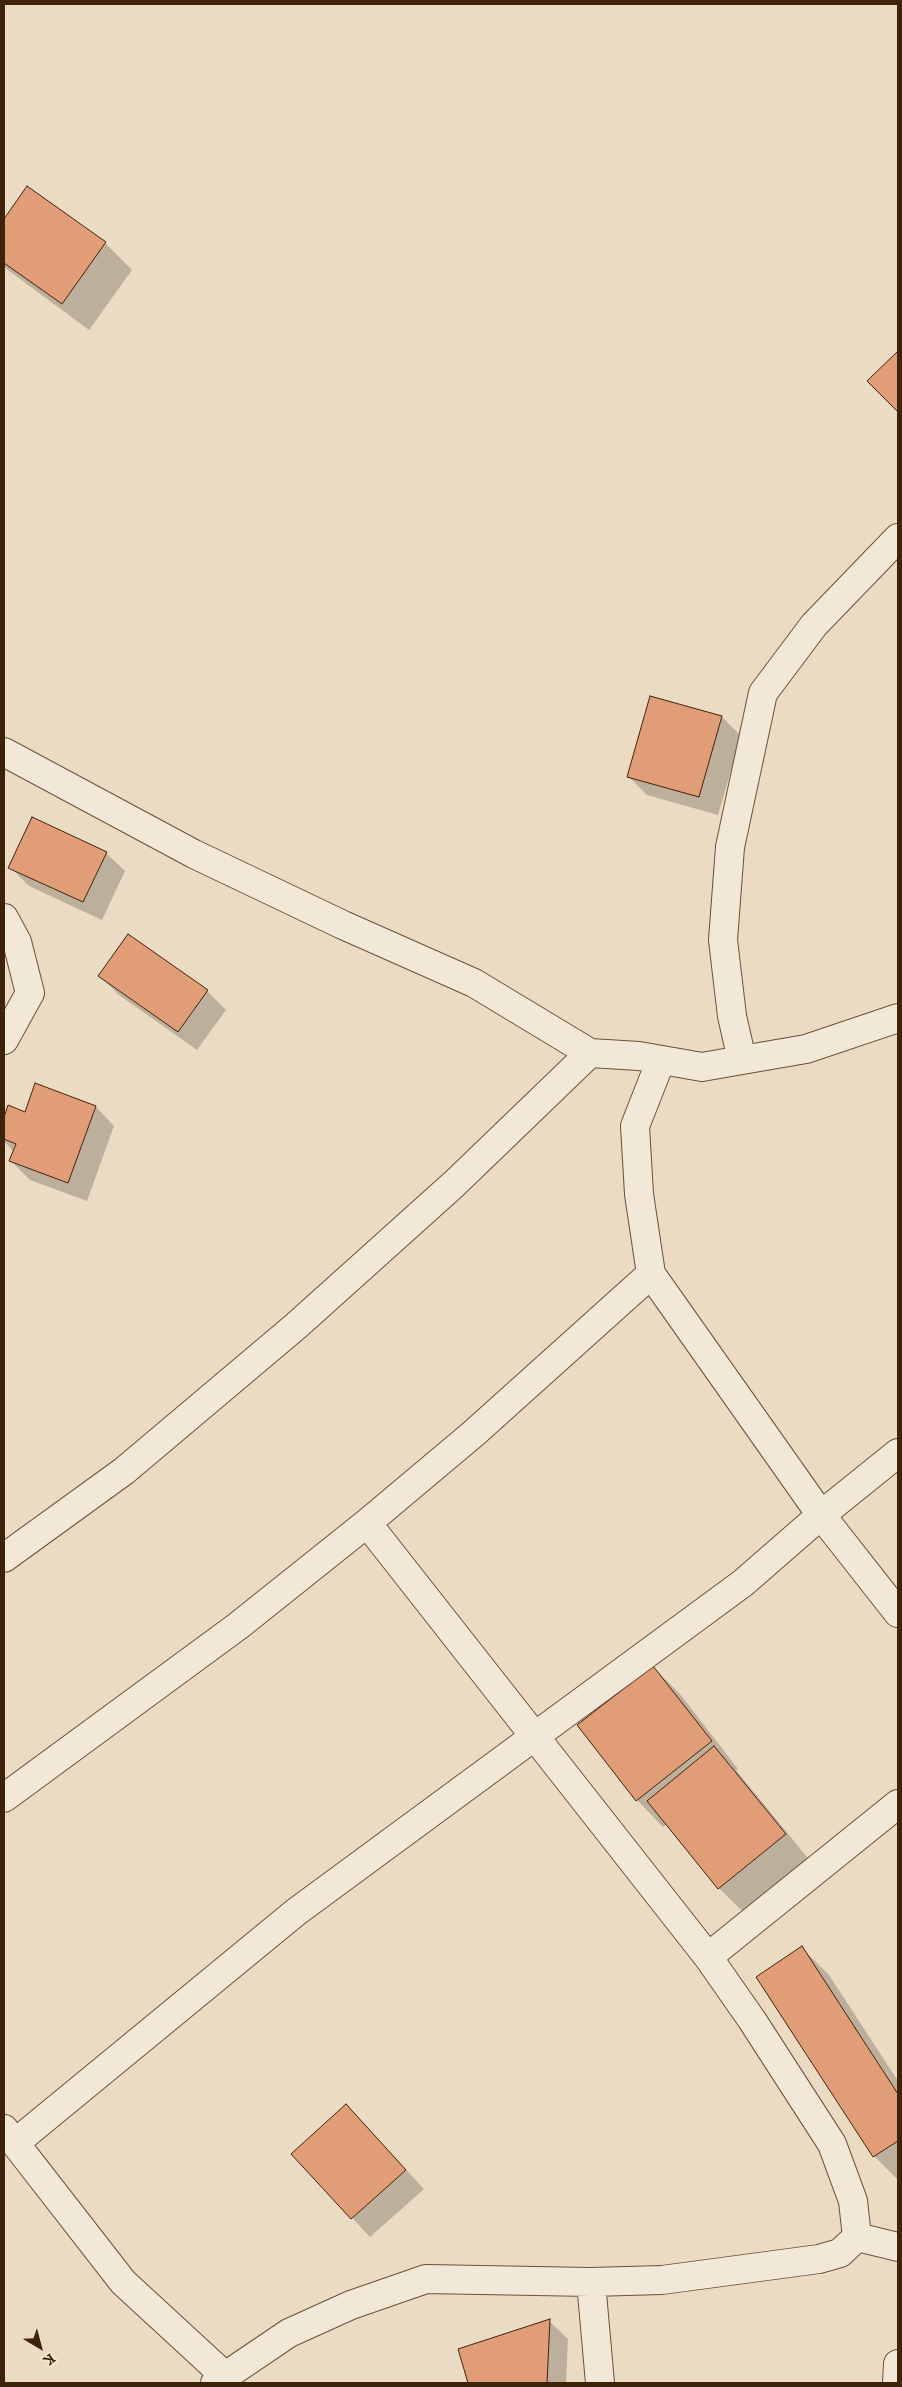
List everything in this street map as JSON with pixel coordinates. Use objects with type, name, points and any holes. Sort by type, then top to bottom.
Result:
[{"type":"street","points":[[742,1060],[732,1016],[724,940],[730,847],[762,693],[814,625],[898,538]]},
{"type":"street","points":[[6,759],[194,854],[344,925],[474,983],[590,1053],[702,1066],[806,1049],[898,1018]]},
{"type":"street","points":[[4,918],[17,942],[30,993],[4,1040]]},
{"type":"street","points":[[4,1558],[124,1471],[296,1326],[454,1184],[590,1053]]},
{"type":"street","points":[[661,1060],[635,1126],[639,1194],[651,1274],[821,1515],[898,1613]]},
{"type":"street","points":[[4,1798],[238,1626],[367,1523],[563,1355],[651,1274]]},
{"type":"street","points":[[857,2237],[840,2253],[820,2259],[662,2280],[590,2282],[426,2279],[351,2304],[289,2333],[220,2379],[123,2282],[10,2136],[296,1912],[743,1583],[821,1515],[898,1453]]},
{"type":"street","points":[[367,1523],[708,1957],[752,2020],[832,2144],[853,2201],[857,2237]]},
{"type":"street","points":[[708,1957],[898,1804]]},
{"type":"street","points":[[857,2237],[898,2247]]},
{"type":"street","points":[[590,2282],[600,2383]]},
{"type":"street","points":[[897,2383],[898,2364]]},
{"type":"building","points":[[27,186],[106,242],[62,304],[4,263],[4,219]]},
{"type":"building","points":[[898,351],[898,412],[867,381]]},
{"type":"building","points":[[650,696],[722,716],[699,797],[627,777]]},
{"type":"building","points":[[32,817],[107,852],[83,902],[8,868]]},
{"type":"building","points":[[128,934],[208,990],[178,1032],[98,976]]},
{"type":"building","points":[[35,1083],[96,1106],[68,1183],[9,1161],[16,1144],[4,1139],[4,1117],[8,1105],[25,1112]]},
{"type":"building","points":[[653,1666],[712,1741],[636,1801],[577,1725]]},
{"type":"building","points":[[714,1746],[786,1834],[718,1889],[647,1801]]},
{"type":"building","points":[[802,1946],[898,2094],[898,2141],[873,2157],[756,1977]]},
{"type":"building","points":[[346,2104],[406,2170],[351,2219],[291,2154]]},
{"type":"building","points":[[550,2319],[547,2383],[468,2383],[458,2349]]}]
